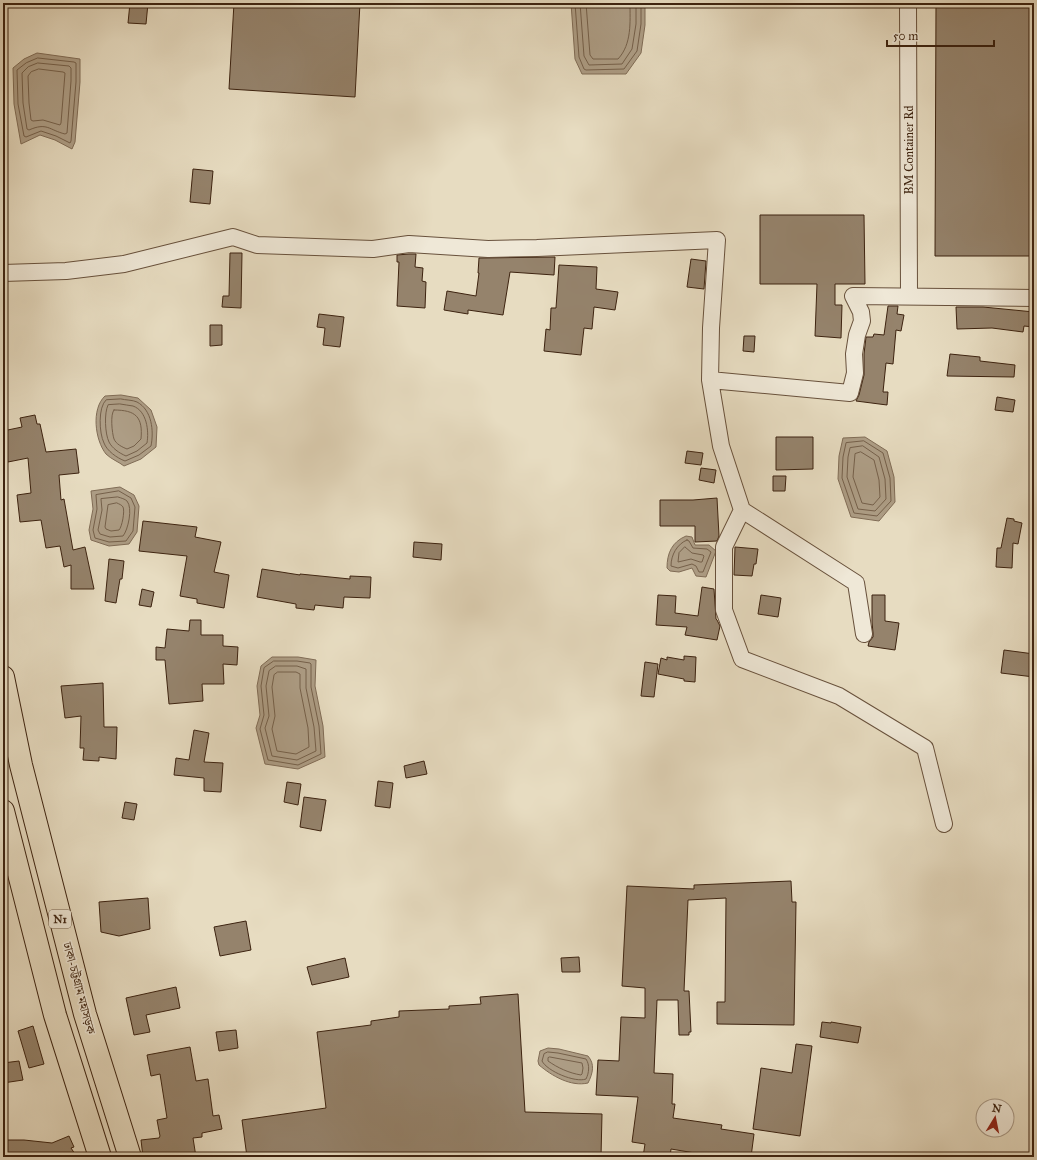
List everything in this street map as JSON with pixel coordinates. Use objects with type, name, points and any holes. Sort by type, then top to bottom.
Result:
[{"type":"highway","name":"ঢাকা-চট্টগ্রাম মহাসড়ক","points":[[3,677],[23,773],[85,1014],[130,1157]]},
{"type":"highway","name":"N1","points":[[3,811],[55,1015],[100,1157]]},
{"type":"street","name":"BM Container Rd","points":[[908,3],[909,296]]},
{"type":"street","points":[[3,273],[66,271],[124,264],[233,237],[257,245],[373,249],[409,244],[488,249],[717,240],[711,328],[710,380],[721,446],[742,510],[856,583],[864,634]]},
{"type":"street","points":[[710,380],[850,393],[855,373],[854,354],[856,335],[862,321],[861,312],[853,296],[1034,298]]},
{"type":"street","points":[[742,510],[724,546],[724,610],[742,659],[839,696],[925,748],[944,824]]},
{"type":"water","points":[[571,3],[645,3],[645,25],[641,53],[626,74],[582,74],[575,59]]},
{"type":"water","points":[[37,53],[80,59],[80,82],[75,142],[72,149],[55,140],[40,135],[21,144],[14,104],[13,68],[24,59]]},
{"type":"water","points":[[121,395],[138,398],[151,410],[157,427],[156,447],[141,459],[124,466],[106,454],[99,441],[96,425],[98,409],[105,396]]},
{"type":"water","points":[[865,437],[887,451],[894,477],[895,502],[879,521],[851,517],[838,479],[839,456],[843,438]]},
{"type":"water","points":[[120,487],[134,495],[139,506],[137,532],[129,544],[109,546],[91,540],[89,530],[93,509],[91,491]]},
{"type":"water","points":[[686,536],[692,537],[695,545],[709,545],[716,551],[706,577],[696,576],[692,568],[679,572],[670,571],[667,568],[671,549],[677,541]]},
{"type":"water","points":[[272,657],[298,657],[316,660],[315,686],[323,726],[325,757],[298,769],[265,764],[256,728],[260,715],[257,686],[261,666]]},
{"type":"water","points":[[548,1048],[588,1056],[592,1062],[592,1069],[588,1083],[582,1084],[562,1080],[539,1065],[538,1061],[540,1051]]},
{"type":"building","points":[[130,3],[148,3],[146,24],[128,23]]},
{"type":"building","points":[[234,3],[360,3],[355,97],[229,89]]},
{"type":"building","points":[[936,3],[1034,3],[1034,256],[935,256]]},
{"type":"building","points":[[193,169],[213,171],[210,204],[190,202]]},
{"type":"building","points":[[760,215],[864,215],[865,284],[835,284],[835,305],[842,305],[841,338],[815,336],[817,284],[760,284]]},
{"type":"building","points":[[230,253],[242,253],[241,308],[222,307],[223,296],[229,296]]},
{"type":"building","points":[[416,254],[415,267],[423,268],[422,281],[426,282],[425,308],[397,306],[399,262],[397,262],[397,255]]},
{"type":"building","points":[[555,257],[554,275],[510,272],[503,315],[468,310],[468,314],[444,310],[447,291],[476,296],[479,258]]},
{"type":"building","points":[[691,259],[706,261],[704,289],[687,287]]},
{"type":"building","points":[[559,265],[597,267],[596,289],[618,292],[615,310],[594,307],[592,329],[584,328],[581,355],[544,351],[546,329],[550,330],[551,308],[556,308]]},
{"type":"building","points":[[888,306],[898,306],[897,314],[904,315],[901,331],[896,330],[893,364],[886,363],[883,392],[888,392],[887,405],[856,401],[864,375],[866,337],[873,337],[874,334],[884,335]]},
{"type":"building","points":[[956,307],[983,307],[1034,312],[1034,327],[1024,326],[1023,332],[992,328],[957,329]]},
{"type":"building","points":[[319,314],[344,317],[340,347],[323,345],[325,328],[317,327]]},
{"type":"building","points":[[210,325],[222,325],[222,345],[210,346]]},
{"type":"building","points":[[744,336],[755,336],[754,352],[743,351]]},
{"type":"building","points":[[950,354],[980,357],[980,361],[1015,365],[1014,377],[947,376]]},
{"type":"building","points":[[997,397],[1015,400],[1013,412],[995,410]]},
{"type":"building","points":[[35,415],[37,424],[40,424],[46,452],[76,449],[79,473],[59,475],[61,500],[64,499],[73,550],[85,547],[94,589],[71,589],[71,565],[64,567],[60,546],[46,548],[41,520],[20,522],[17,495],[31,493],[28,458],[8,462],[3,431],[22,427],[20,418]]},
{"type":"building","points":[[776,437],[813,437],[813,469],[776,470]]},
{"type":"building","points":[[687,451],[703,453],[701,465],[685,463]]},
{"type":"building","points":[[701,468],[716,470],[714,483],[699,480]]},
{"type":"building","points":[[773,476],[786,476],[785,491],[773,491]]},
{"type":"building","points":[[717,498],[719,536],[717,541],[695,542],[695,526],[660,526],[660,500]]},
{"type":"building","points":[[1007,518],[1014,519],[1014,521],[1022,523],[1018,544],[1013,543],[1012,568],[996,567],[997,548],[1001,548]]},
{"type":"building","points":[[143,521],[197,527],[195,537],[221,542],[214,572],[229,575],[224,608],[197,603],[197,599],[180,596],[187,556],[139,551]]},
{"type":"building","points":[[414,542],[442,544],[441,560],[413,557]]},
{"type":"building","points":[[735,547],[758,549],[756,564],[754,564],[752,576],[734,575]]},
{"type":"building","points":[[109,559],[124,561],[122,579],[120,579],[116,603],[105,601]]},
{"type":"building","points":[[262,569],[300,575],[350,579],[350,576],[371,577],[370,598],[344,597],[343,608],[315,605],[314,610],[296,608],[296,604],[257,597]]},
{"type":"building","points":[[702,587],[714,589],[716,619],[720,626],[717,640],[685,635],[687,627],[656,625],[658,595],[676,596],[675,613],[698,616]]},
{"type":"building","points":[[142,589],[154,592],[151,607],[139,605]]},
{"type":"building","points":[[761,595],[781,598],[778,617],[758,614]]},
{"type":"building","points":[[872,595],[885,595],[885,621],[899,623],[895,650],[868,646],[873,637]]},
{"type":"building","points":[[190,620],[201,620],[201,635],[223,635],[223,646],[238,647],[237,665],[223,664],[224,684],[202,684],[203,701],[169,704],[165,660],[156,660],[156,647],[165,648],[167,629],[189,631]]},
{"type":"building","points":[[1004,650],[1034,654],[1034,677],[1001,673]]},
{"type":"building","points":[[684,656],[696,657],[695,682],[684,681],[684,679],[658,674],[661,658],[667,660],[667,657],[684,660]]},
{"type":"building","points":[[645,662],[658,664],[654,697],[641,696]]},
{"type":"building","points":[[103,683],[104,727],[117,727],[116,759],[99,757],[99,761],[83,760],[84,748],[80,748],[81,716],[65,718],[61,686]]},
{"type":"building","points":[[194,730],[209,733],[204,762],[223,763],[221,792],[204,791],[204,778],[174,775],[176,758],[189,760]]},
{"type":"building","points":[[424,761],[427,774],[406,778],[404,766]]},
{"type":"building","points":[[378,781],[393,783],[390,808],[375,806]]},
{"type":"building","points":[[287,782],[301,784],[298,805],[284,802]]},
{"type":"building","points":[[304,797],[326,800],[321,831],[300,827]]},
{"type":"building","points":[[125,802],[137,804],[134,820],[122,818]]},
{"type":"building","points":[[791,881],[792,902],[796,902],[794,1025],[717,1024],[717,1002],[725,1002],[726,898],[688,900],[684,991],[689,991],[691,1032],[689,1032],[689,1035],[679,1035],[678,1000],[657,1000],[654,1073],[673,1074],[672,1104],[675,1104],[673,1118],[722,1125],[721,1129],[754,1134],[751,1157],[707,1157],[707,1155],[671,1149],[670,1157],[643,1157],[645,1144],[632,1142],[638,1097],[596,1095],[598,1060],[619,1061],[621,1017],[645,1018],[645,988],[622,986],[627,886],[694,889],[694,885]]},
{"type":"building","points":[[148,898],[150,929],[119,936],[101,932],[99,902]]},
{"type":"building","points":[[246,921],[251,950],[220,956],[214,927]]},
{"type":"building","points":[[579,957],[580,972],[562,972],[561,958]]},
{"type":"building","points":[[345,958],[349,977],[312,985],[307,967]]},
{"type":"building","points":[[176,987],[180,1008],[146,1015],[150,1032],[134,1035],[126,998]]},
{"type":"building","points":[[518,994],[525,1112],[602,1114],[601,1157],[247,1157],[242,1120],[326,1108],[317,1032],[371,1025],[371,1021],[399,1017],[399,1011],[449,1009],[449,1006],[481,1004],[480,997]]},
{"type":"building","points":[[822,1022],[861,1027],[858,1043],[820,1037]]},
{"type":"building","points":[[33,1026],[44,1064],[29,1068],[18,1031]]},
{"type":"building","points":[[236,1030],[238,1048],[219,1051],[216,1032]]},
{"type":"building","points":[[796,1044],[812,1046],[800,1136],[753,1129],[761,1068],[792,1073]]},
{"type":"building","points":[[190,1047],[196,1081],[208,1079],[213,1116],[219,1115],[222,1129],[202,1133],[202,1137],[193,1138],[196,1157],[143,1157],[141,1140],[159,1138],[160,1136],[157,1120],[167,1118],[160,1074],[151,1076],[147,1055]]},
{"type":"building","points":[[19,1061],[23,1080],[3,1083],[3,1063]]},
{"type":"building","points":[[69,1136],[74,1147],[71,1148],[77,1157],[3,1157],[3,1140],[24,1140],[52,1143]]}]
